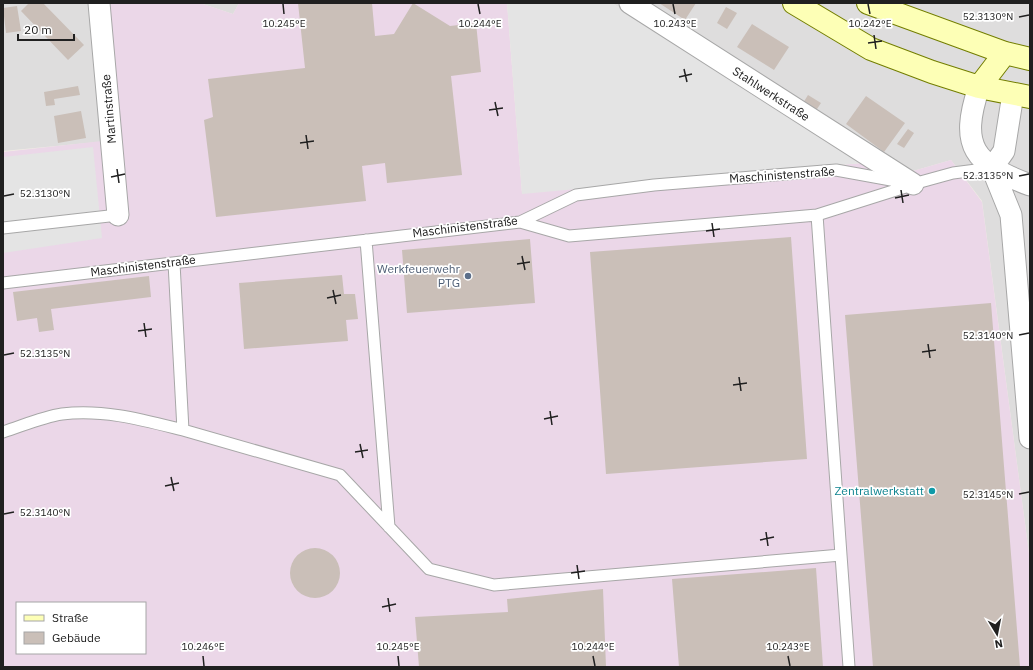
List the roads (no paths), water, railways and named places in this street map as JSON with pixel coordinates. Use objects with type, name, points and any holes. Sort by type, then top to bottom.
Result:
[{"type":"street","name":"Martinstraße","points":[[99,3],[118,215]]},
{"type":"street","name":"Stahlwerkstraße","points":[[630,3],[913,184]]},
{"type":"street","points":[[794,3],[871,48],[932,72],[979,87],[1022,96]]},
{"type":"street","points":[[868,3],[1005,53],[1030,59]]},
{"type":"street","points":[[1005,53],[979,87],[974,100],[969,129],[976,153],[992,168],[1030,185]]},
{"type":"street","points":[[992,168],[1004,151],[1022,96],[1005,53]]},
{"type":"street","points":[[992,168],[1011,216],[1030,438]]},
{"type":"lane","name":"Maschinistenstraße","points":[[3,283],[520,222],[576,195],[654,185],[836,170],[913,184],[953,174],[992,168]]},
{"type":"lane","points":[[520,222],[569,236],[817,215],[913,184]]},
{"type":"lane","points":[[3,228],[118,215]]},
{"type":"lane","points":[[817,215],[848,667]]},
{"type":"lane","points":[[366,240],[389,527]]},
{"type":"lane","points":[[174,263],[183,430]]},
{"type":"lane","points":[[3,432],[61,414],[100,412],[130,417],[183,430],[340,475],[429,569],[494,585],[841,555]]},
{"type":"place","name":"Werkfeuerwehr PTG","points":[[468,276]]},
{"type":"place","name":"Zentralwerkstatt","points":[[932,491]]}]
